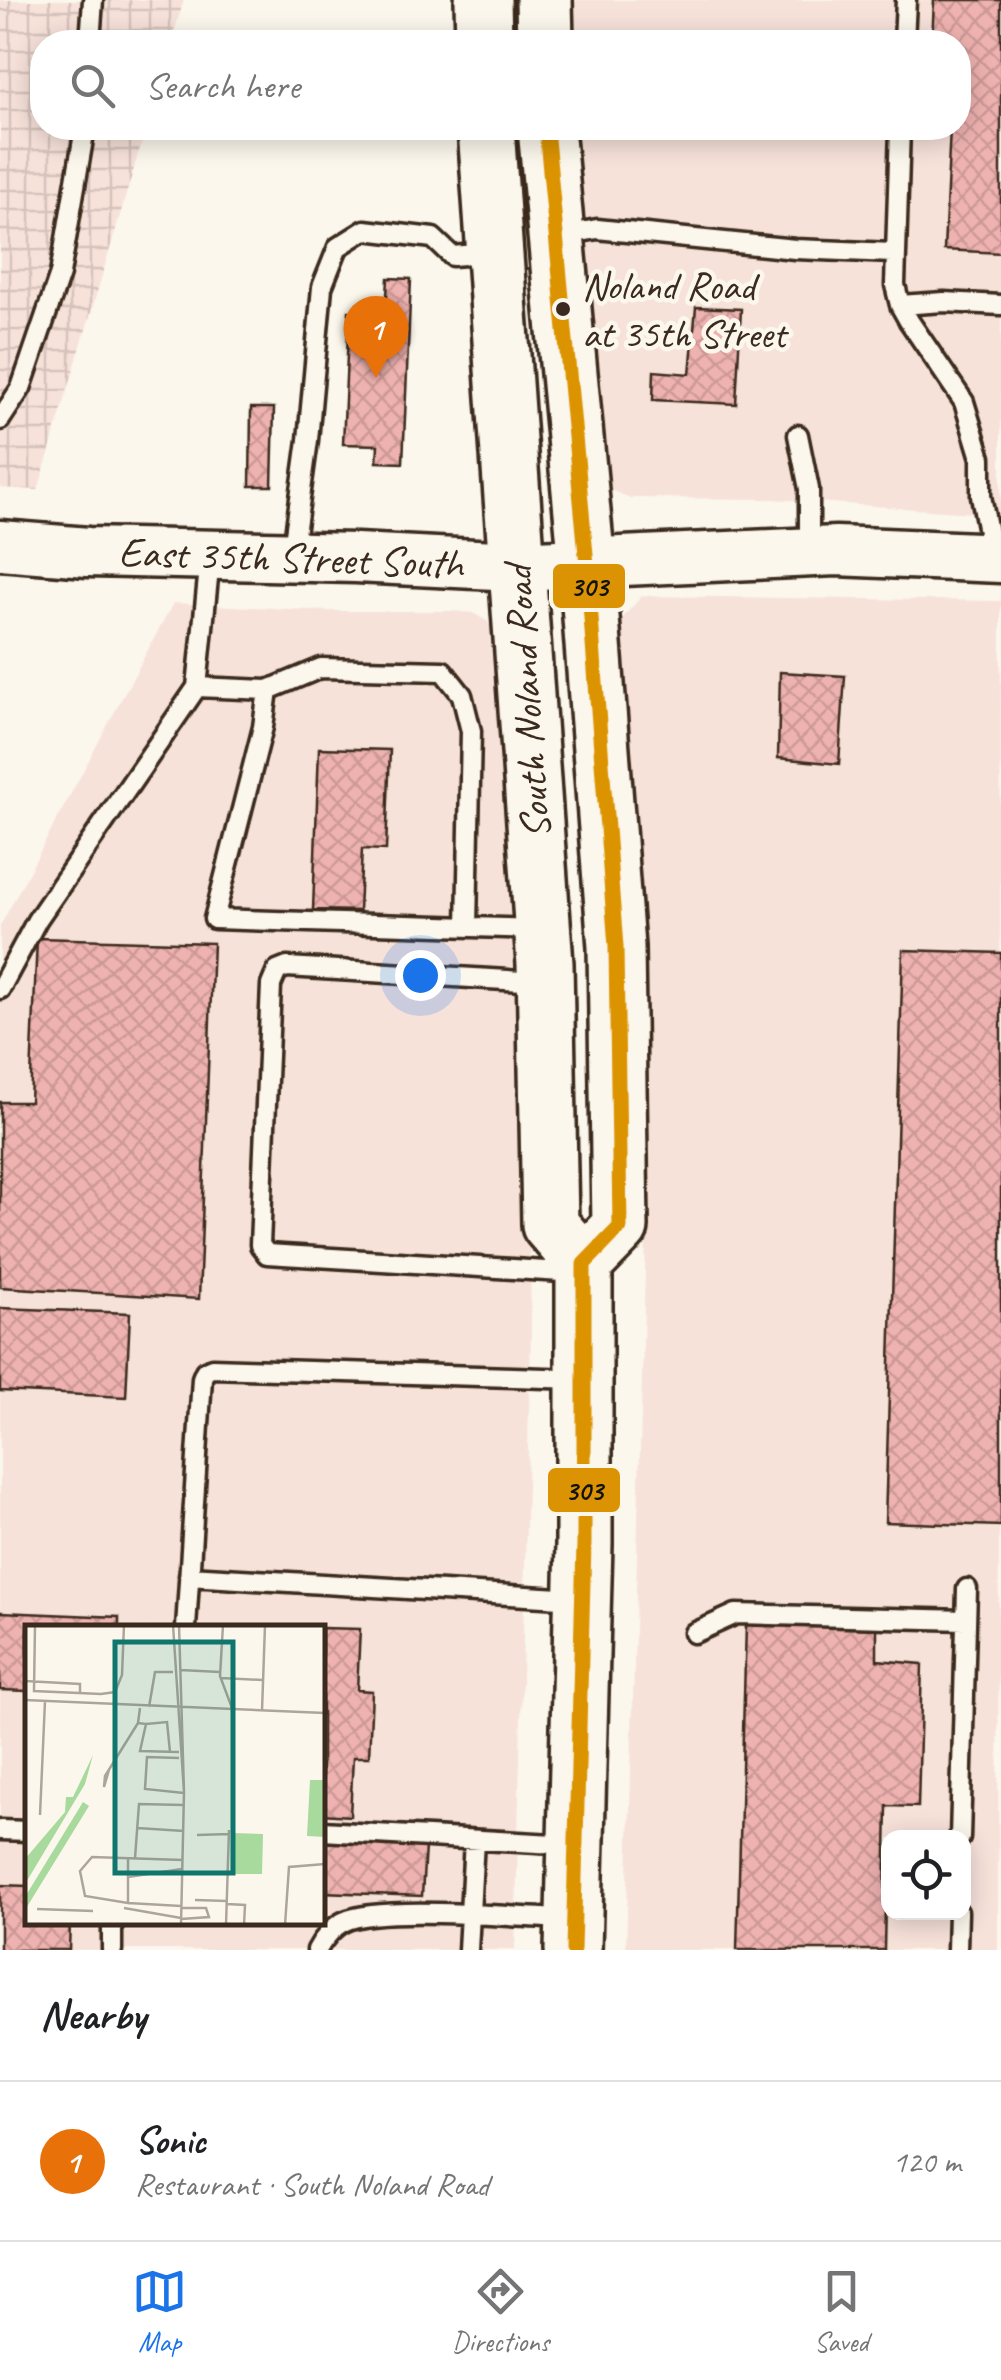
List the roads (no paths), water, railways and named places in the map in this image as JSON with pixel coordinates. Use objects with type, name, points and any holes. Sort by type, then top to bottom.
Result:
[{"type":"main road","points":[[483,0],[484,30]]},
{"type":"main road","points":[[544,0],[544,30]]},
{"type":"main road","name":"South Noland Road","points":[[487,140],[543,929],[550,1225],[584,1269],[620,1226],[616,947],[587,565],[547,140]]},
{"type":"main road","name":"East 35th Street South","points":[[0,546],[516,566],[808,551],[997,558]]},
{"type":"main road","points":[[573,1935],[582,1599],[584,1269]]},
{"type":"lane","points":[[91,30],[92,0]]},
{"type":"lane","points":[[905,30],[906,0]]},
{"type":"lane","points":[[0,420],[21,388],[60,274],[83,140]]},
{"type":"lane","points":[[899,140],[894,253],[900,306],[964,402],[981,458],[982,496],[997,558]]},
{"type":"lane","points":[[555,236],[598,229],[795,249],[894,253]]},
{"type":"lane","points":[[292,557],[322,287],[338,247],[365,230],[434,238],[452,256],[496,252]]},
{"type":"lane","points":[[900,306],[944,302],[1001,304]]},
{"type":"lane","points":[[798,434],[809,489],[808,551]]},
{"type":"lane","points":[[0,988],[37,920],[197,687],[210,555]]},
{"type":"lane","points":[[197,687],[268,690],[321,668],[442,671],[462,695],[471,731],[467,926]]},
{"type":"lane","points":[[268,690],[263,727],[214,918],[543,929]]},
{"type":"lane","points":[[546,982],[287,967],[277,971],[271,985],[260,1245],[267,1254],[584,1269]]},
{"type":"lane","points":[[186,1625],[205,1371],[229,1368],[584,1380]]},
{"type":"lane","points":[[189,1576],[582,1599]]},
{"type":"lane","points":[[960,1830],[967,1589]]},
{"type":"lane","points":[[694,1633],[736,1614],[966,1620]]},
{"type":"lane","points":[[0,1830],[25,1831]]},
{"type":"lane","points":[[325,1831],[576,1846]]},
{"type":"lane","points":[[468,1950],[474,1840]]},
{"type":"lane","points":[[317,1950],[321,1941],[343,1922],[385,1912],[470,1916],[573,1935]]},
{"type":"lane","points":[[957,1950],[958,1920]]},
{"type":"place","name":"Noland Road at 35th Street","points":[[563,309]]},
{"type":"place","name":"Sonic","points":[[376,378]]}]
